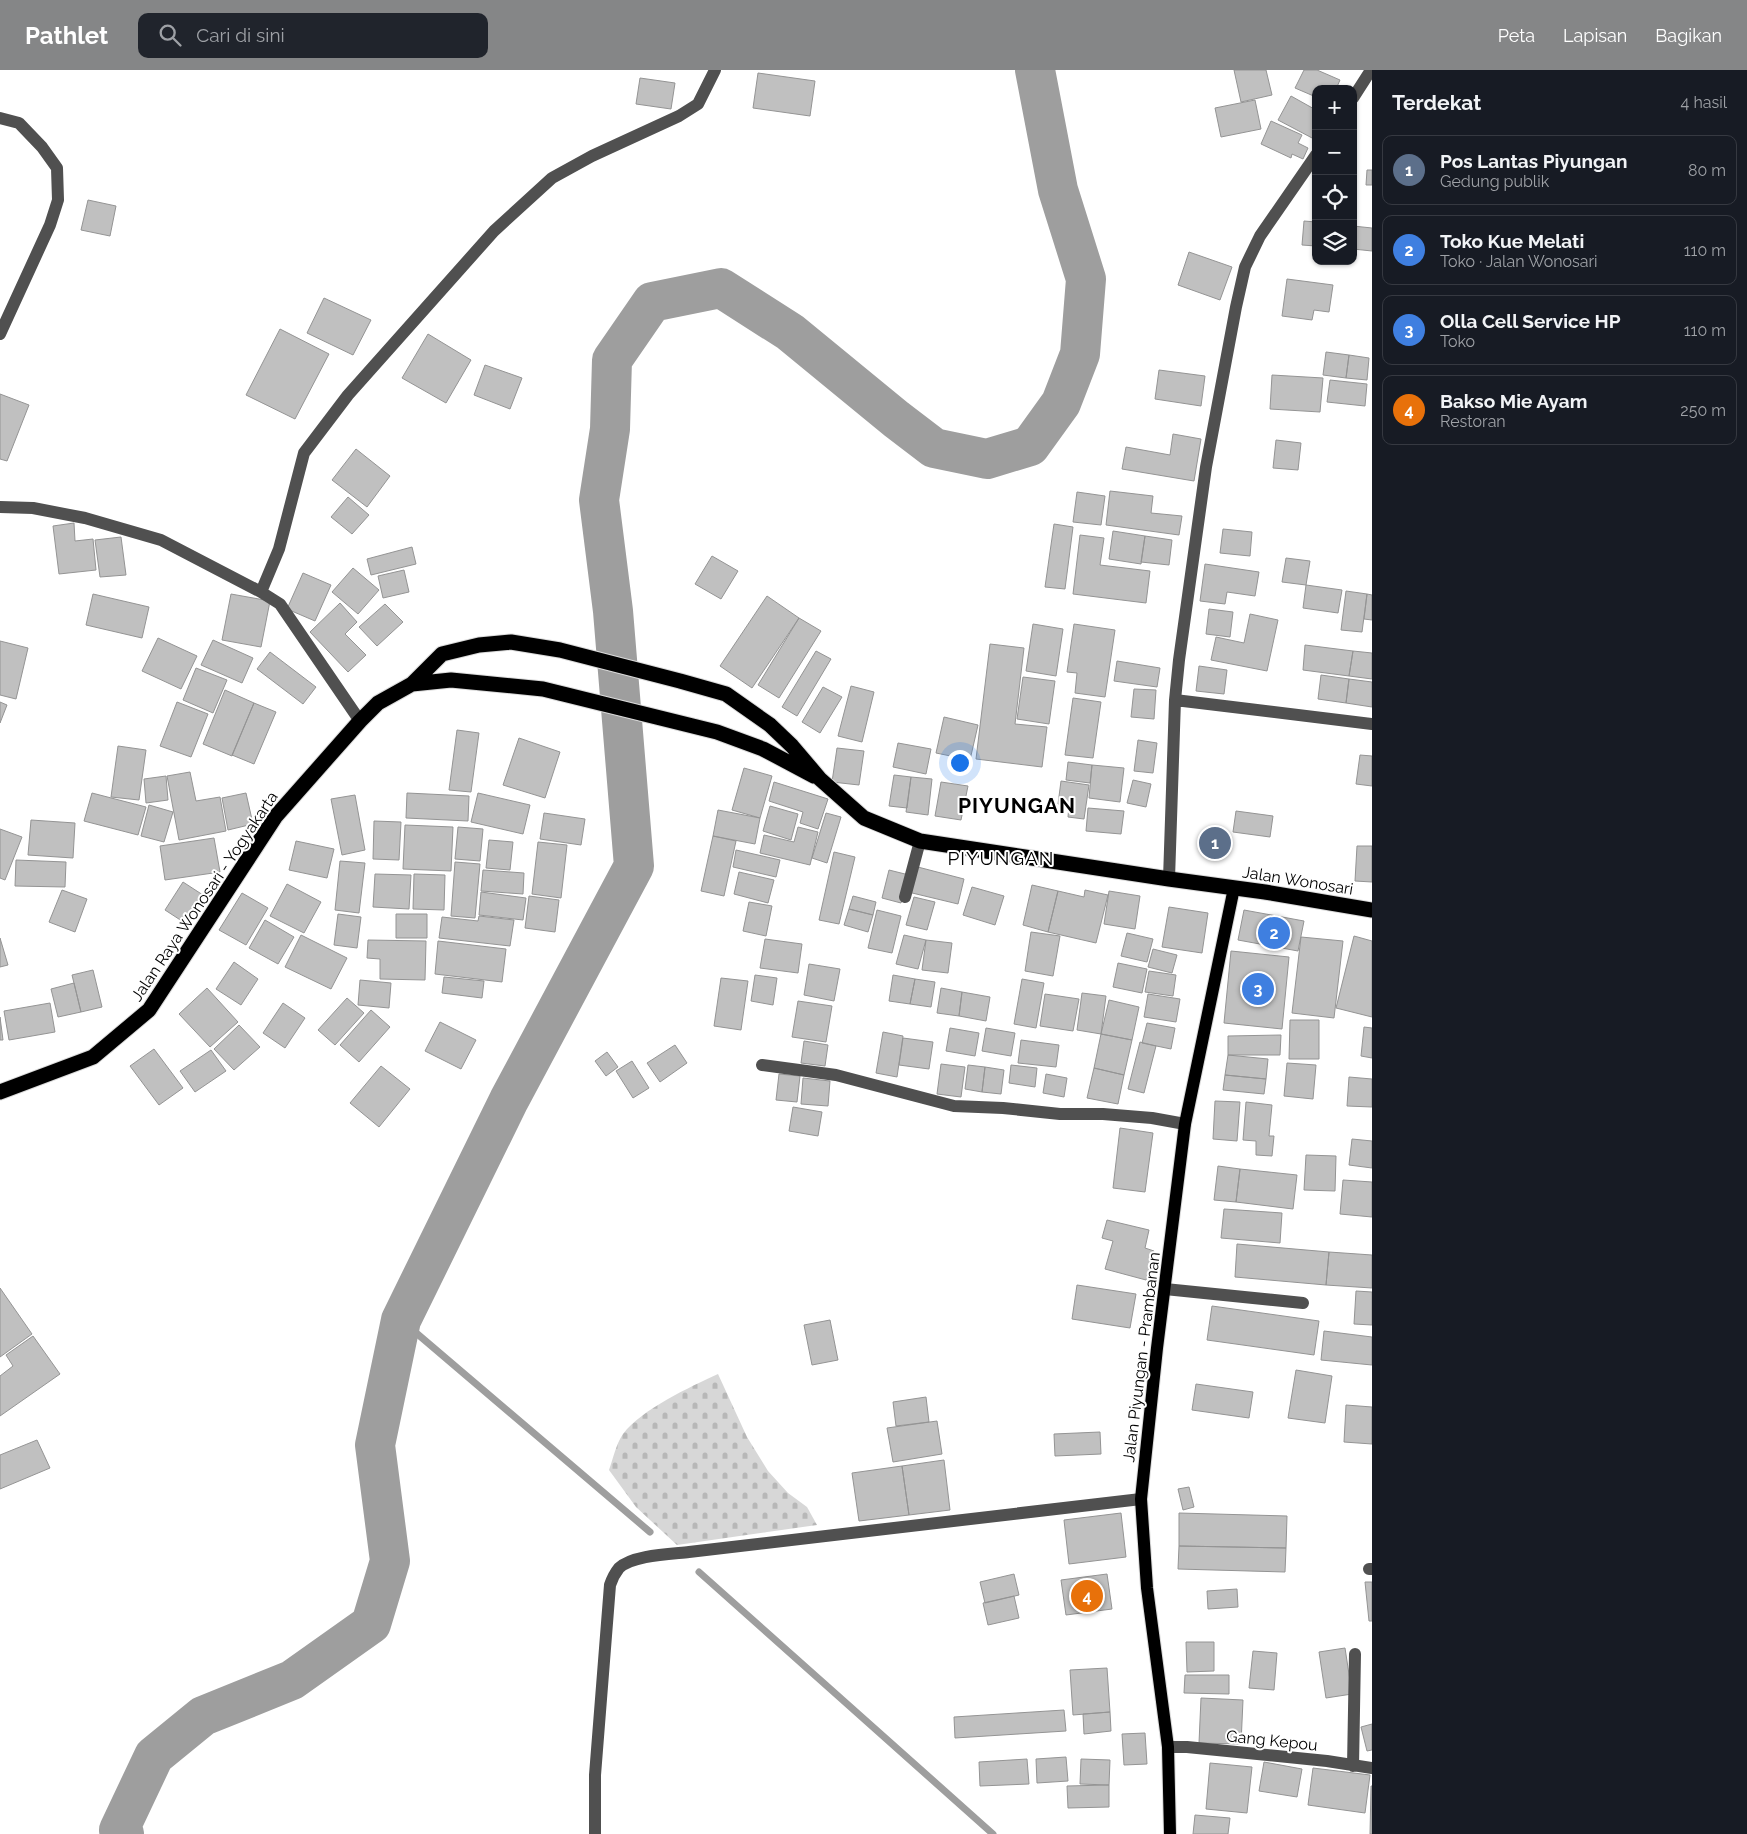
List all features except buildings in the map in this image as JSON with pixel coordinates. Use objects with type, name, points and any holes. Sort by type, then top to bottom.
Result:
[{"type":"highway","name":"Jalan Raya Wonosari - Yogyakarta","points":[[0,1092],[92,1057],[150,1010],[276,816],[378,703],[412,684],[442,654],[479,645],[511,642],[560,650],[680,681]]},
{"type":"highway","name":"Jalan Raya Wonosari - Yogyakarta","points":[[412,684],[451,680],[543,689],[717,732]]},
{"type":"highway","name":"Jalan Wonosari","points":[[680,681],[726,694],[770,725],[792,746],[820,779],[864,818],[920,841],[1265,892],[1372,910]]},
{"type":"highway","name":"Jalan Wonosari","points":[[717,732],[763,749],[820,779]]},
{"type":"main road","name":"Jalan Piyungan - Prambanan","points":[[1170,1834],[1168,1747],[1147,1588],[1141,1499],[1157,1348],[1185,1124],[1234,888]]},
{"type":"street","points":[[262,592],[279,549],[304,453],[348,395],[494,231],[552,178],[592,156],[679,116],[698,104],[715,70]]},
{"type":"street","points":[[1357,92],[1371,70]]},
{"type":"street","points":[[0,118],[19,123],[42,147],[57,168],[58,200],[50,225],[0,334]]},
{"type":"street","points":[[1169,879],[1175,700],[1179,660],[1206,467],[1245,267],[1260,236],[1312,161]]},
{"type":"street","points":[[0,507],[33,508],[85,518],[161,540],[262,592],[280,604],[360,721]]},
{"type":"street","points":[[1175,700],[1372,724]]},
{"type":"street","points":[[906,897],[920,841]]},
{"type":"street","points":[[762,1065],[836,1075],[954,1106],[1003,1108],[1060,1114],[1103,1114],[1152,1118],[1185,1124]]},
{"type":"street","points":[[1165,1289],[1303,1303]]},
{"type":"street","points":[[595,1834],[595,1775],[610,1585],[620,1567],[632,1560],[699,1551],[1141,1499]]},
{"type":"street","points":[[1353,1766],[1355,1654]]},
{"type":"street","name":"Gang Kepou","points":[[1168,1747],[1327,1761],[1372,1768]]},
{"type":"green space","points":[[718,1374],[747,1437],[768,1471],[788,1493],[807,1507],[817,1525],[677,1545],[636,1507],[609,1470],[621,1438],[631,1425],[654,1407]]},
{"type":"waterway","points":[[124,1834],[119,1830],[154,1756],[203,1716],[292,1680],[371,1624],[390,1561],[375,1445],[401,1320],[509,1100],[634,866],[613,611],[599,500],[610,429],[612,360],[652,302],[721,288],[790,332],[934,448],[987,459],[1030,446],[1061,403],[1080,354],[1086,279],[1058,190],[1035,70]]},
{"type":"waterway","points":[[401,1320],[650,1532]]},
{"type":"waterway","points":[[699,1572],[993,1834]]},
{"type":"place","name":"Pos Lantas Piyungan","points":[[1215,843]]},
{"type":"place","name":"Toko Kue Melati","points":[[1274,933]]},
{"type":"place","name":"Olla Cell Service HP","points":[[1258,989]]},
{"type":"place","name":"Bakso Mie Ayam","points":[[1087,1596]]},
{"type":"district","name":"PIYUNGAN","points":[[1017,806]]},
{"type":"district","name":"PIYUNGAN","points":[[1001,858]]}]
